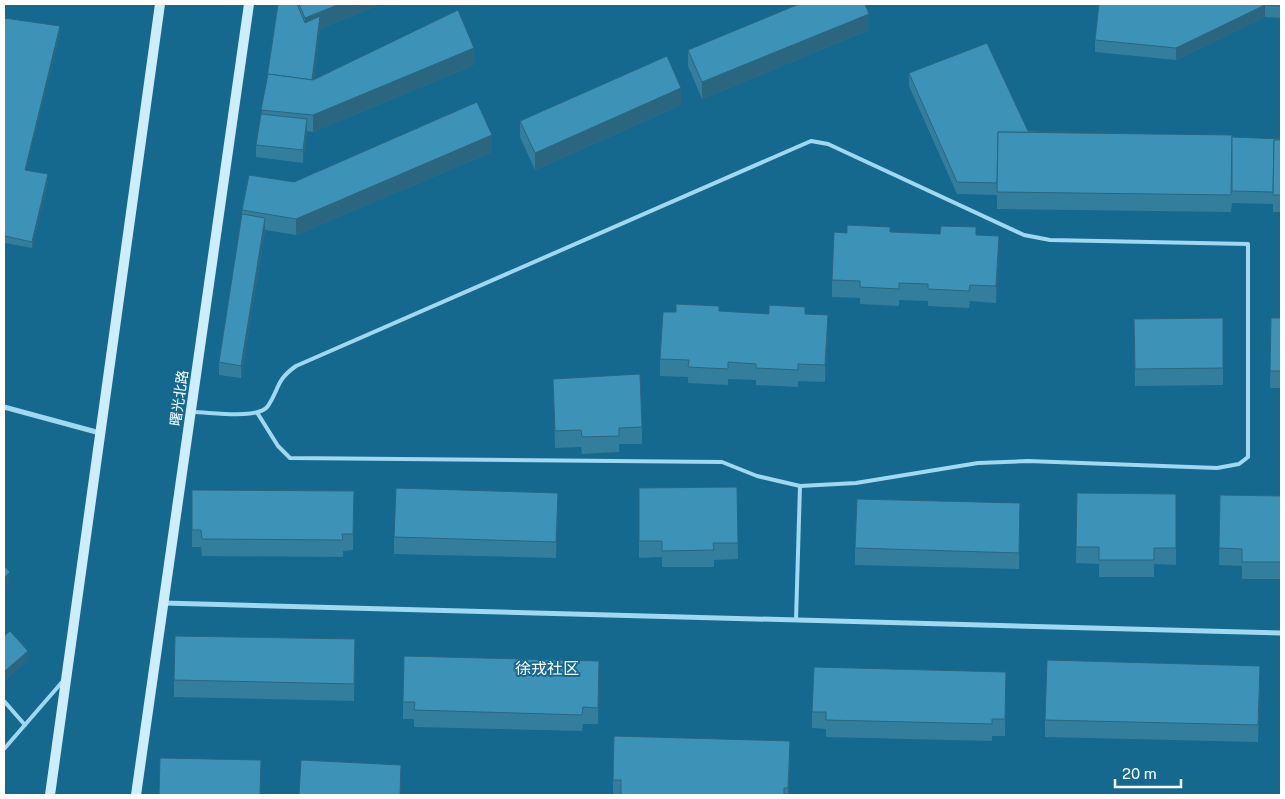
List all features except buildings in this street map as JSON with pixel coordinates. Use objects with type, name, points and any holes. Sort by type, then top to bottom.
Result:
[{"type":"main road","points":[[50,795],[160,4]]},
{"type":"main road","name":"曙光北路","points":[[136,795],[249,4]]},
{"type":"street","points":[[4,407],[101,433]]},
{"type":"street","points":[[163,604],[1281,633]]},
{"type":"lane","points":[[190,412],[258,414],[267,406],[283,375],[296,366],[810,141],[828,144],[1024,235],[1050,240],[1248,244],[1248,457],[1239,464],[1216,468],[1028,461],[978,463],[856,483],[800,486],[757,476],[722,462],[290,458],[278,446],[258,414]]},
{"type":"lane","points":[[796,620],[800,486]]},
{"type":"lane","points":[[4,749],[67,677]]},
{"type":"lane","points":[[4,701],[25,725]]},
{"type":"district","name":"徐戎社区","points":[[547,668]]}]
